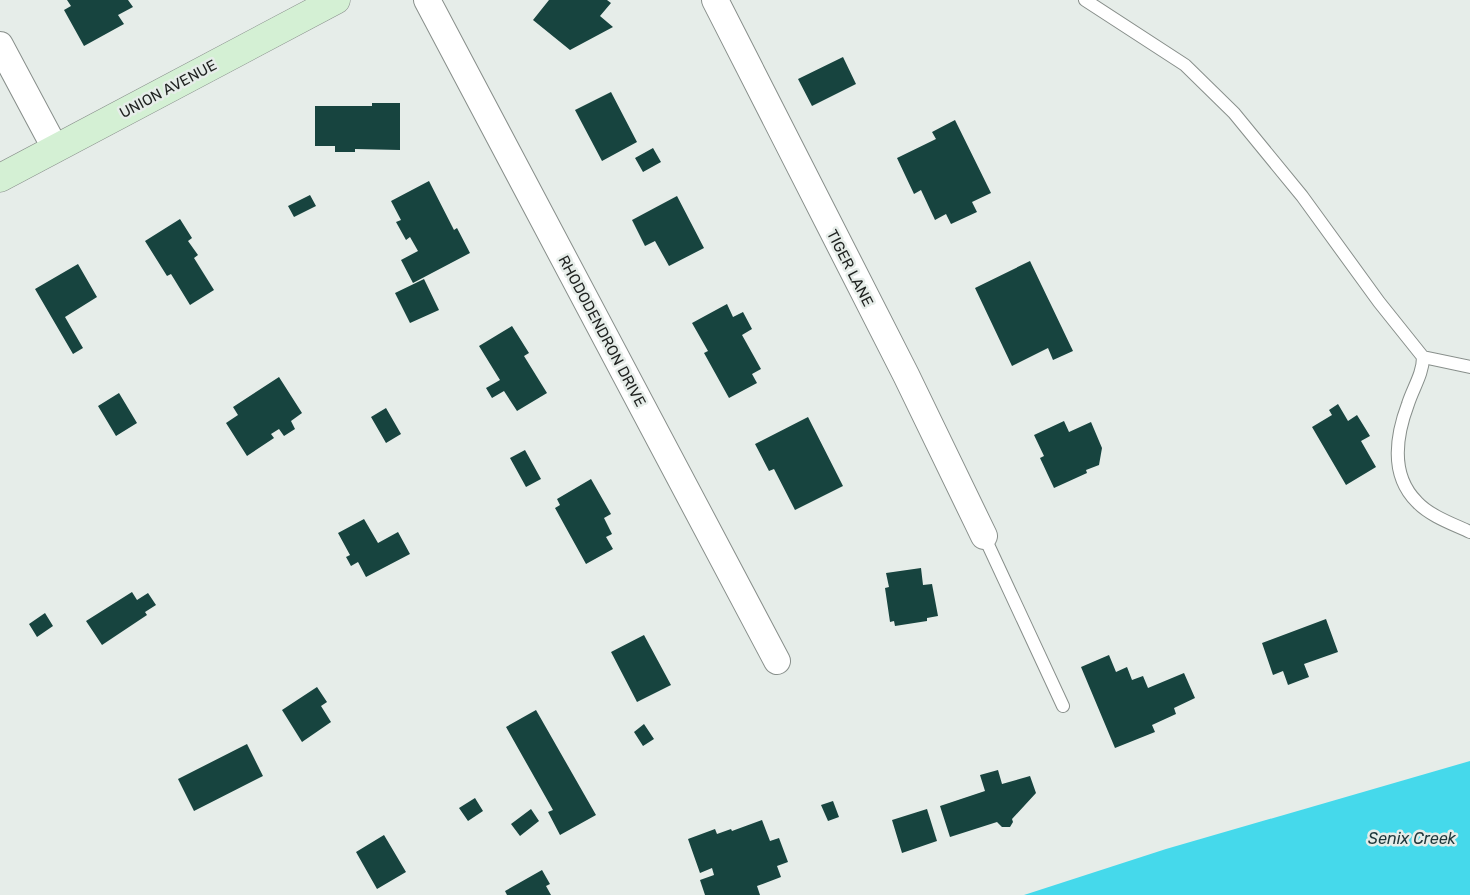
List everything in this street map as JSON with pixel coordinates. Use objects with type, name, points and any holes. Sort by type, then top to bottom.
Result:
[{"type":"street","name":"UNION AVENUE","points":[[0,178],[336,0]]},
{"type":"street","name":"RHODODENDRON DRIVE","points":[[427,0],[777,661]]},
{"type":"street","name":"TIGER LANE","points":[[715,0],[906,375],[984,536]]},
{"type":"street","points":[[0,45],[55,148]]},
{"type":"lane","points":[[1084,0],[1184,64],[1234,113],[1302,196],[1379,302],[1423,357],[1423,367],[1399,433],[1397,452],[1400,472],[1408,490],[1417,503],[1470,532]]},
{"type":"lane","points":[[1423,357],[1470,367]]},
{"type":"lane","points":[[984,536],[1063,706]]},
{"type":"water","name":"Senix Creek","points":[[1470,761],[1470,895],[1024,895],[1166,849]]},
{"type":"building","points":[[67,0],[128,0],[133,7],[118,15],[124,24],[84,46],[64,10],[71,6]]},
{"type":"building","points":[[549,0],[607,0],[611,3],[600,16],[613,27],[570,50],[533,20]]},
{"type":"building","points":[[843,57],[856,84],[812,106],[798,79]]},
{"type":"building","points":[[611,92],[637,142],[602,161],[575,110]]},
{"type":"building","points":[[372,103],[400,103],[400,150],[355,149],[355,152],[335,152],[335,146],[315,146],[315,106],[372,106]]},
{"type":"building","points":[[955,120],[991,193],[972,202],[977,212],[951,224],[946,214],[935,220],[921,190],[914,194],[897,158],[936,139],[932,132]]},
{"type":"building","points":[[653,148],[661,162],[643,172],[635,158]]},
{"type":"building","points":[[429,181],[454,230],[457,228],[470,253],[413,283],[401,260],[418,251],[410,237],[406,240],[396,222],[401,220],[391,201]]},
{"type":"building","points":[[310,195],[316,206],[294,217],[288,206]]},
{"type":"building","points":[[677,196],[704,248],[669,266],[655,241],[645,246],[632,220]]},
{"type":"building","points":[[180,219],[192,238],[188,241],[198,255],[194,258],[214,290],[190,305],[171,274],[167,276],[145,241]]},
{"type":"building","points":[[1030,261],[1073,351],[1053,360],[1048,348],[1012,366],[975,288]]},
{"type":"building","points":[[78,264],[97,297],[65,317],[83,348],[73,354],[35,289]]},
{"type":"building","points":[[424,279],[439,310],[410,323],[395,293]]},
{"type":"building","points":[[727,304],[733,317],[743,312],[752,329],[742,335],[761,369],[752,374],[757,383],[729,398],[704,353],[708,351],[692,323]]},
{"type":"building","points":[[512,326],[529,353],[524,356],[547,393],[517,411],[504,391],[492,398],[486,388],[500,380],[479,346]]},
{"type":"building","points":[[279,377],[302,413],[291,421],[295,429],[284,436],[279,429],[271,434],[274,438],[247,456],[226,423],[238,415],[233,407]]},
{"type":"building","points":[[119,393],[137,423],[116,436],[98,406]]},
{"type":"building","points":[[1338,404],[1348,421],[1357,415],[1370,436],[1361,441],[1376,467],[1346,485],[1312,427],[1332,415],[1329,410]]},
{"type":"building","points":[[386,408],[401,434],[386,443],[371,417]]},
{"type":"building","points":[[808,417],[843,486],[795,510],[774,469],[769,471],[755,444]]},
{"type":"building","points":[[1064,421],[1069,432],[1091,422],[1102,448],[1099,465],[1086,470],[1087,473],[1054,488],[1040,458],[1044,456],[1034,435]]},
{"type":"building","points":[[525,450],[541,479],[526,487],[510,458]]},
{"type":"building","points":[[591,479],[611,514],[604,518],[612,534],[606,537],[613,549],[586,564],[555,508],[560,505],[557,499]]},
{"type":"building","points":[[364,519],[378,543],[398,532],[410,554],[366,577],[358,562],[351,566],[346,557],[350,555],[338,533]]},
{"type":"building","points":[[921,568],[923,585],[932,584],[938,616],[927,618],[927,621],[895,626],[894,621],[890,622],[885,588],[889,587],[886,573]]},
{"type":"building","points":[[132,592],[137,600],[148,593],[156,605],[145,612],[147,615],[102,645],[86,621]]},
{"type":"building","points":[[45,613],[53,626],[37,637],[29,624]]},
{"type":"building","points":[[1326,619],[1338,652],[1304,664],[1309,677],[1288,685],[1283,671],[1273,675],[1262,643]]},
{"type":"building","points":[[644,635],[671,685],[637,702],[611,652]]},
{"type":"building","points":[[1109,655],[1116,672],[1127,667],[1132,680],[1143,676],[1148,688],[1184,673],[1195,698],[1174,708],[1176,714],[1152,725],[1155,732],[1115,748],[1081,667]]},
{"type":"building","points":[[317,687],[327,702],[321,706],[331,722],[302,742],[282,710]]},
{"type":"building","points":[[536,710],[596,815],[560,835],[548,812],[553,810],[506,727]]},
{"type":"building","points":[[644,724],[654,739],[643,746],[634,732]]},
{"type":"building","points":[[247,744],[263,776],[194,811],[178,779]]},
{"type":"building","points":[[998,770],[1002,784],[1030,776],[1036,793],[1012,819],[1013,822],[1010,827],[1002,827],[997,822],[950,837],[940,806],[985,791],[980,775]]},
{"type":"building","points":[[475,798],[483,811],[468,821],[459,808]]},
{"type":"building","points":[[833,801],[839,817],[828,821],[821,805]]},
{"type":"building","points":[[531,809],[539,821],[520,836],[511,824]]},
{"type":"building","points":[[927,809],[937,841],[902,853],[892,820]]},
{"type":"building","points":[[762,820],[770,841],[779,838],[788,862],[777,866],[781,877],[757,886],[760,895],[705,895],[700,880],[714,875],[712,868],[700,873],[688,839],[715,829],[717,834],[731,829],[732,831]]},
{"type":"building","points":[[384,835],[406,872],[377,889],[356,852]]},
{"type":"building","points":[[542,870],[550,884],[546,886],[551,895],[507,895],[505,891]]}]
